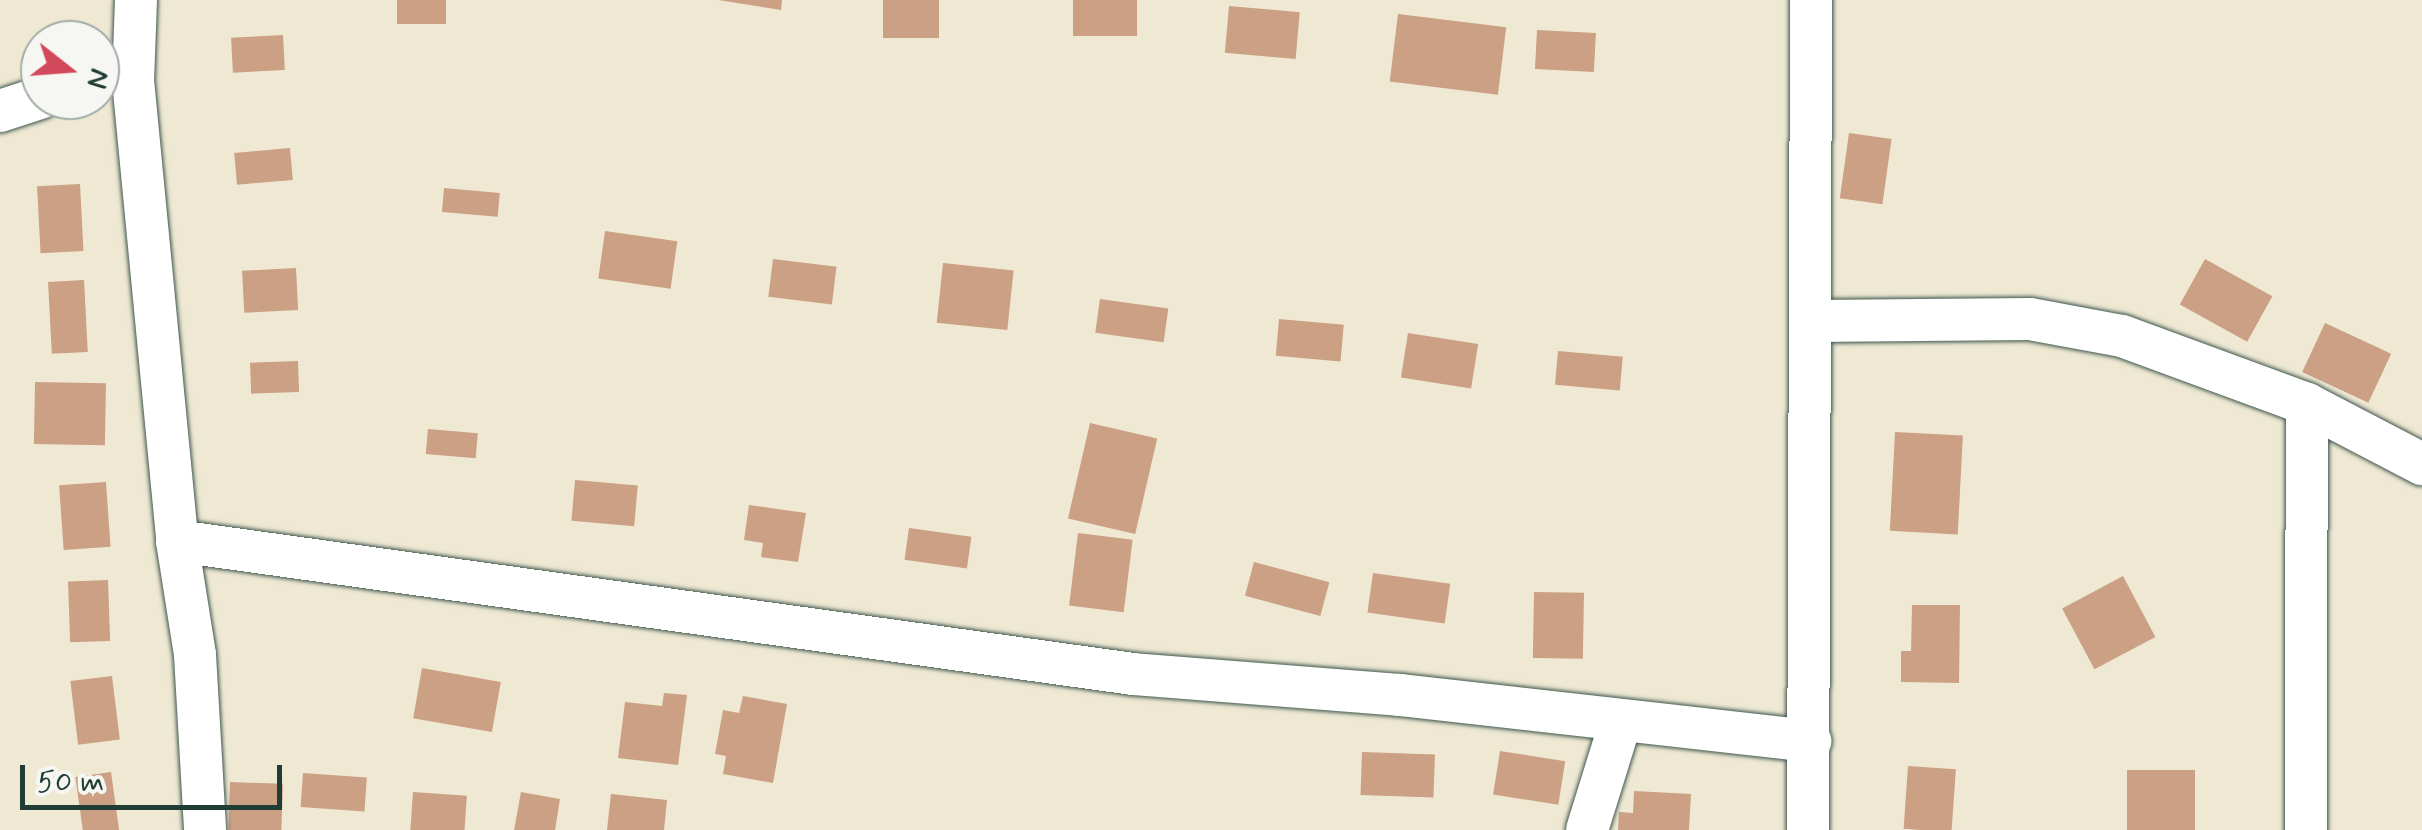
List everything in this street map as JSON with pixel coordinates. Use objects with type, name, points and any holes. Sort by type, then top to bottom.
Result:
[{"type":"street","points":[[120,69],[136,0]]},
{"type":"street","points":[[1808,830],[1813,321],[1811,0]]},
{"type":"street","points":[[120,105],[194,654],[205,830]]},
{"type":"street","points":[[1813,321],[2030,319],[2122,336],[2307,404],[2422,464]]},
{"type":"street","points":[[2306,830],[2307,404]]},
{"type":"street","points":[[176,541],[1094,669],[1810,742]]},
{"type":"street","points":[[1587,830],[1621,721]]},
{"type":"building","points":[[397,0],[446,0],[446,24],[397,24]]},
{"type":"building","points":[[718,0],[782,0],[781,10]]},
{"type":"building","points":[[883,0],[939,0],[939,38],[883,38]]},
{"type":"building","points":[[1073,0],[1137,0],[1137,36],[1073,36]]},
{"type":"building","points":[[1229,6],[1300,12],[1296,59],[1225,53]]},
{"type":"building","points":[[1398,14],[1506,27],[1498,95],[1390,81]]},
{"type":"building","points":[[1537,30],[1596,33],[1594,72],[1535,69]]},
{"type":"building","points":[[283,35],[285,70],[233,73],[231,38]]},
{"type":"building","points":[[1849,133],[1892,139],[1882,204],[1840,198]]},
{"type":"building","points":[[290,148],[293,180],[237,185],[234,153]]},
{"type":"building","points":[[80,184],[84,251],[41,253],[37,186]]},
{"type":"building","points":[[444,188],[500,193],[498,217],[442,212]]},
{"type":"building","points":[[605,231],[677,241],[671,289],[598,279]]},
{"type":"building","points":[[773,259],[837,267],[832,305],[768,297]]},
{"type":"building","points":[[2205,259],[2272,296],[2247,342],[2180,304]]},
{"type":"building","points":[[943,263],[1014,270],[1007,330],[937,323]]},
{"type":"building","points":[[296,268],[298,310],[244,313],[242,271]]},
{"type":"building","points":[[84,280],[88,352],[52,354],[48,282]]},
{"type":"building","points":[[1100,299],[1168,309],[1164,342],[1095,333]]},
{"type":"building","points":[[1279,319],[1344,325],[1341,362],[1276,356]]},
{"type":"building","points":[[2325,323],[2391,354],[2368,403],[2302,372]]},
{"type":"building","points":[[1408,333],[1478,344],[1471,389],[1401,377]]},
{"type":"building","points":[[1558,351],[1623,357],[1620,391],[1555,385]]},
{"type":"building","points":[[298,361],[299,392],[251,394],[250,363]]},
{"type":"building","points":[[35,382],[106,383],[105,445],[34,444]]},
{"type":"building","points":[[1090,423],[1157,439],[1135,534],[1068,518]]},
{"type":"building","points":[[428,429],[478,433],[476,458],[426,454]]},
{"type":"building","points":[[1895,432],[1963,436],[1958,534],[1890,531]]},
{"type":"building","points":[[575,480],[638,485],[634,526],[571,521]]},
{"type":"building","points":[[106,482],[111,547],[64,550],[59,485]]},
{"type":"building","points":[[749,505],[806,513],[798,562],[761,557],[763,543],[744,540]]},
{"type":"building","points":[[909,528],[971,537],[967,568],[905,560]]},
{"type":"building","points":[[1078,533],[1133,540],[1124,612],[1069,605]]},
{"type":"building","points":[[1254,562],[1329,582],[1320,616],[1245,596]]},
{"type":"building","points":[[1373,573],[1450,584],[1445,623],[1367,613]]},
{"type":"building","points":[[2123,576],[2155,637],[2094,669],[2062,608]]},
{"type":"building","points":[[108,580],[110,641],[70,642],[68,581]]},
{"type":"building","points":[[1534,592],[1584,593],[1583,659],[1533,658]]},
{"type":"building","points":[[1912,605],[1960,605],[1959,683],[1901,682],[1901,651],[1911,651]]},
{"type":"building","points":[[422,668],[501,682],[492,732],[413,718]]},
{"type":"building","points":[[112,676],[120,740],[78,745],[70,681]]},
{"type":"building","points":[[664,693],[687,695],[678,765],[618,758],[625,702],[662,706]]},
{"type":"building","points":[[743,696],[787,704],[773,783],[723,774],[726,756],[715,754],[723,710],[739,713]]},
{"type":"building","points":[[1500,751],[1565,761],[1558,805],[1493,794]]},
{"type":"building","points":[[1362,752],[1435,755],[1433,798],[1360,795]]},
{"type":"building","points":[[1908,766],[1956,769],[1952,830],[1904,829]]},
{"type":"building","points":[[2127,770],[2195,770],[2195,830],[2127,830]]},
{"type":"building","points":[[111,772],[119,830],[83,830],[75,777]]},
{"type":"building","points":[[303,773],[367,777],[364,811],[301,807]]},
{"type":"building","points":[[230,782],[283,784],[281,830],[228,830]]},
{"type":"building","points":[[1634,791],[1691,794],[1689,830],[1618,830],[1619,812],[1633,813]]},
{"type":"building","points":[[413,792],[467,796],[464,830],[410,830]]},
{"type":"building","points":[[521,792],[560,799],[555,830],[514,830]]},
{"type":"building","points":[[611,794],[667,800],[664,830],[607,830]]}]
